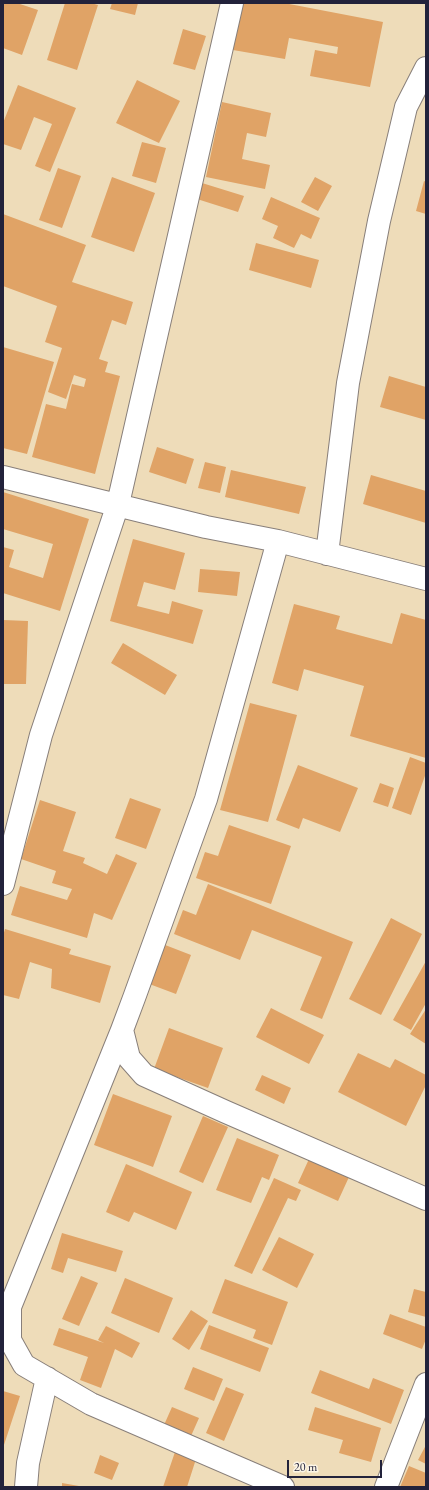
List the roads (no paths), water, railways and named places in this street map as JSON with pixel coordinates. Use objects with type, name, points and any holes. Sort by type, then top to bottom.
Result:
[{"type":"street","points":[[3,884],[41,735],[118,504],[232,3]]},
{"type":"street","points":[[327,554],[348,383],[379,221],[406,107],[426,68]]},
{"type":"street","points":[[3,478],[206,526],[278,541],[426,579]]},
{"type":"street","points":[[278,541],[206,799],[122,1030],[10,1307],[10,1340],[24,1365],[91,1404],[283,1487]]},
{"type":"street","points":[[122,1030],[129,1058],[144,1075],[426,1199]]},
{"type":"street","points":[[26,1487],[28,1463],[47,1378]]},
{"type":"street","points":[[386,1487],[426,1384]]}]
